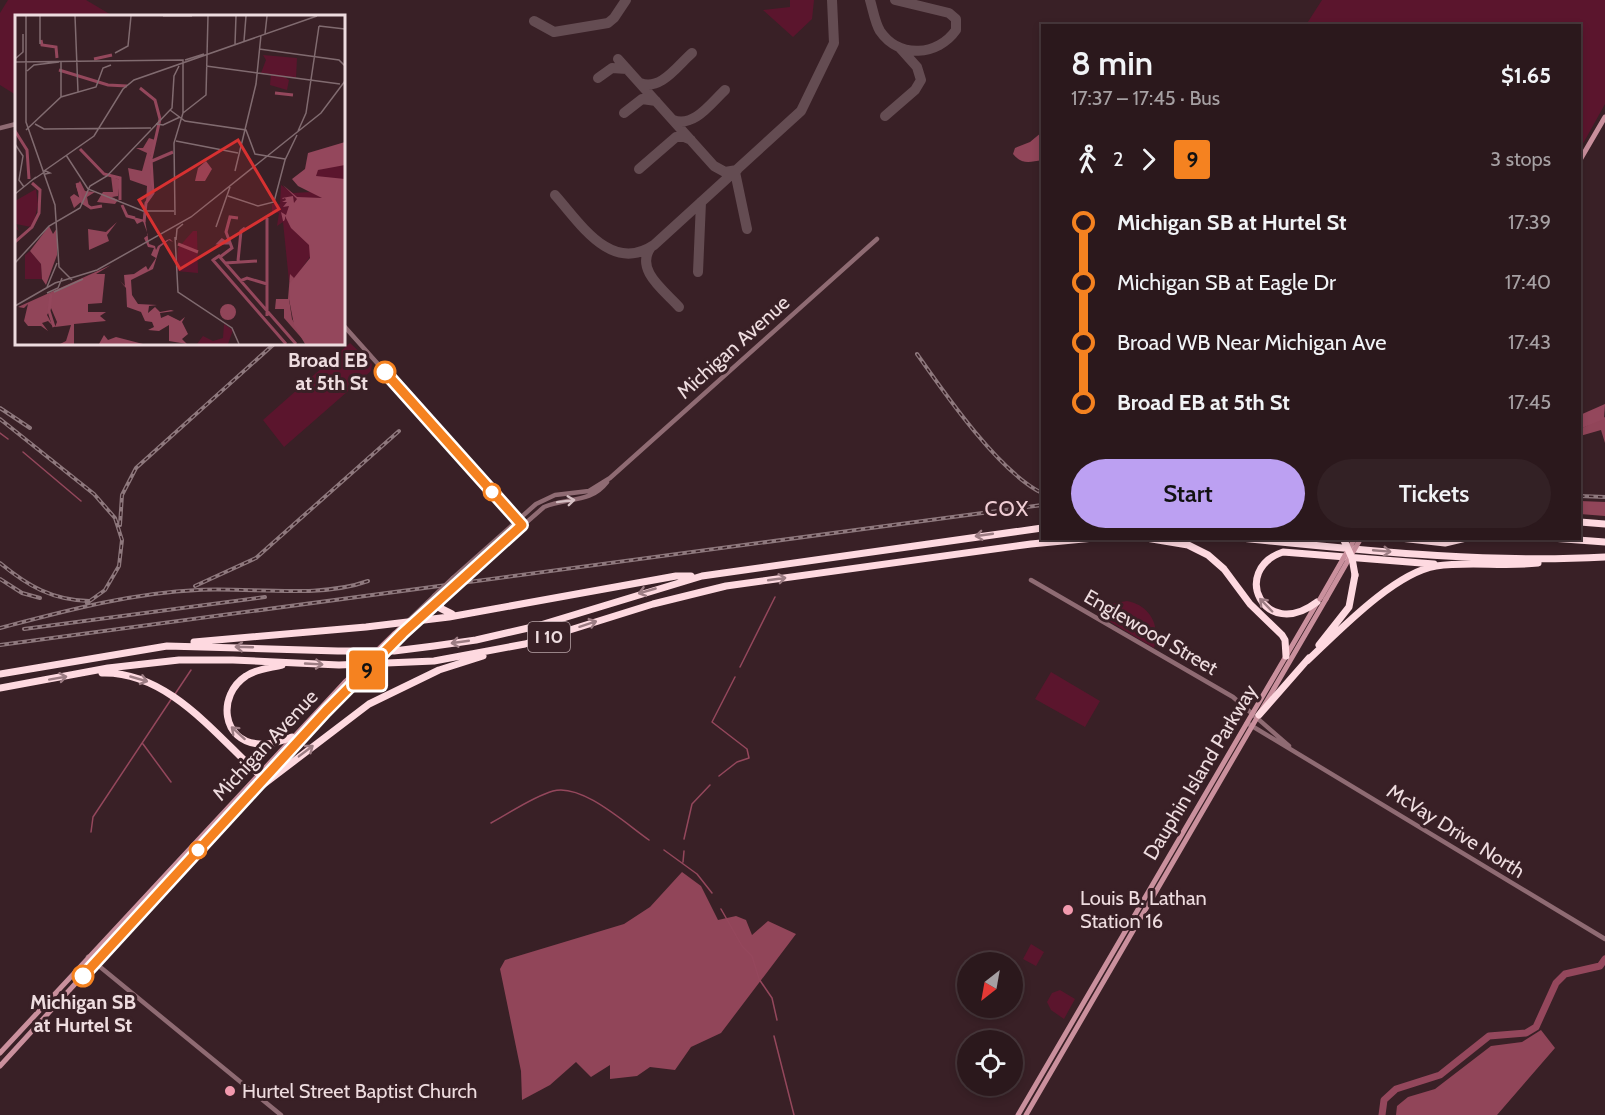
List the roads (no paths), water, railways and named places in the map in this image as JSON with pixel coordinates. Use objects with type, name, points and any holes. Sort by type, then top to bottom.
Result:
[{"type":"highway","points":[[1581,522],[1605,524]]},
{"type":"highway","name":"I 10","points":[[0,674],[167,646],[394,651],[434,646],[476,640],[537,626],[702,576],[1041,528]]},
{"type":"highway","name":"I 10","points":[[0,688],[82,674],[200,659],[339,665],[401,663],[497,651],[653,604],[726,586],[1073,540]]},
{"type":"highway","points":[[1160,540],[1181,543],[1208,555],[1224,569],[1260,614],[1286,640],[1286,656]]},
{"type":"highway","points":[[1262,540],[1452,557],[1566,559],[1605,557]]},
{"type":"highway","points":[[1256,715],[1307,661],[1349,607],[1355,575],[1350,552],[1344,540]]},
{"type":"highway","points":[[1415,540],[1450,543],[1460,540]]},
{"type":"highway","points":[[1578,540],[1605,542]]},
{"type":"highway","points":[[1321,600],[1300,614],[1289,616],[1269,610],[1257,592],[1257,576],[1262,564],[1283,552],[1446,565],[1509,566],[1566,559]]},
{"type":"highway","points":[[1307,661],[1401,579],[1420,570],[1446,565]]},
{"type":"highway","points":[[167,646],[217,639],[366,627],[505,607],[676,576],[702,576]]},
{"type":"highway","points":[[443,596],[440,608],[448,614],[505,607]]},
{"type":"highway","points":[[1260,614],[1294,642]]},
{"type":"highway","points":[[243,800],[369,704],[439,670],[497,651]]},
{"type":"highway","points":[[290,663],[246,676],[230,692],[225,714],[232,730],[246,741],[261,745],[292,737]]},
{"type":"highway","points":[[82,674],[123,675],[157,685],[179,700],[261,776]]},
{"type":"main road","points":[[1581,158],[1605,117]]},
{"type":"main road","name":"Dauphin Island Parkway","points":[[1018,1115],[1256,715],[1354,540]]},
{"type":"main road","name":"Dauphin Island Parkway","points":[[1256,715],[1294,642],[1360,540]]},
{"type":"main road","name":"Michigan Avenue","points":[[0,1053],[87,957],[261,776],[418,619]]},
{"type":"main road","name":"Michigan Avenue","points":[[0,1066],[243,800],[292,737],[408,621]]},
{"type":"main road","name":"Dauphin Island Parkway","points":[[1026,1115],[1249,725]]},
{"type":"street","points":[[0,128],[15,124]]},
{"type":"street","name":"Michigan Avenue","points":[[418,619],[522,525],[551,504],[591,496],[877,239]]},
{"type":"street","points":[[345,327],[522,525]]},
{"type":"street","name":"Michigan Avenue","points":[[408,621],[517,520],[549,497],[589,490],[610,478]]},
{"type":"street","name":"Englewood Street","points":[[1031,580],[1233,697],[1256,715]]},
{"type":"street","name":"McVay Drive North","points":[[1256,715],[1293,750]]},
{"type":"street","name":"McVay Drive North","points":[[1249,725],[1604,939]]},
{"type":"street","points":[[87,957],[281,1115]]},
{"type":"waterway","points":[[0,433],[8,439]]},
{"type":"waterway","points":[[23,452],[81,501]]},
{"type":"waterway","points":[[740,667],[775,597]]},
{"type":"waterway","points":[[175,694],[191,670]]},
{"type":"waterway","points":[[719,776],[737,762],[749,758],[747,749],[712,722],[735,677]]},
{"type":"waterway","points":[[91,832],[93,817],[172,698]]},
{"type":"waterway","points":[[143,744],[171,782]]},
{"type":"waterway","points":[[684,839],[692,804],[710,785]]},
{"type":"waterway","points":[[491,823],[537,797],[553,791],[565,790],[590,799],[649,840]]},
{"type":"waterway","points":[[664,850],[697,874],[712,893]]},
{"type":"waterway","points":[[683,862],[684,851]]},
{"type":"waterway","points":[[721,909],[742,946],[752,956],[759,979],[772,998],[777,1020]]},
{"type":"waterway","points":[[1382,1115],[1384,1100],[1396,1089],[1440,1075],[1489,1036],[1526,1033],[1536,1027],[1556,983],[1565,974],[1600,966],[1605,959]]},
{"type":"waterway","points":[[774,1036],[794,1115]]},
{"type":"railway","points":[[120,525],[122,495],[136,468],[273,345]]},
{"type":"railway","points":[[917,354],[974,431],[991,450],[1025,483],[1041,492]]},
{"type":"railway","points":[[0,408],[30,428]]},
{"type":"railway","points":[[0,419],[94,494],[115,518],[122,540],[119,566],[105,590],[87,603]]},
{"type":"railway","points":[[195,586],[256,558],[399,431]]},
{"type":"railway","points":[[1581,496],[1605,497]]},
{"type":"railway","points":[[0,645],[1041,505]]},
{"type":"railway","points":[[0,563],[31,585],[52,595],[89,601]]},
{"type":"railway","points":[[0,579],[22,593],[40,598]]},
{"type":"railway","points":[[0,628],[98,604],[148,595],[218,589],[328,590],[368,581]]},
{"type":"railway","points":[[24,629],[265,597]]},
{"type":"place","name":"Broad EB at 5th St","points":[[385,372]]},
{"type":"place","name":"Louis B. Lathan Station 16","points":[[1068,910]]},
{"type":"place","name":"Michigan SB at Hurtel St","points":[[83,976]]},
{"type":"place","name":"Hurtel Street Baptist Church","points":[[230,1091]]},
{"type":"district","name":"COX","points":[[1007,508]]}]
